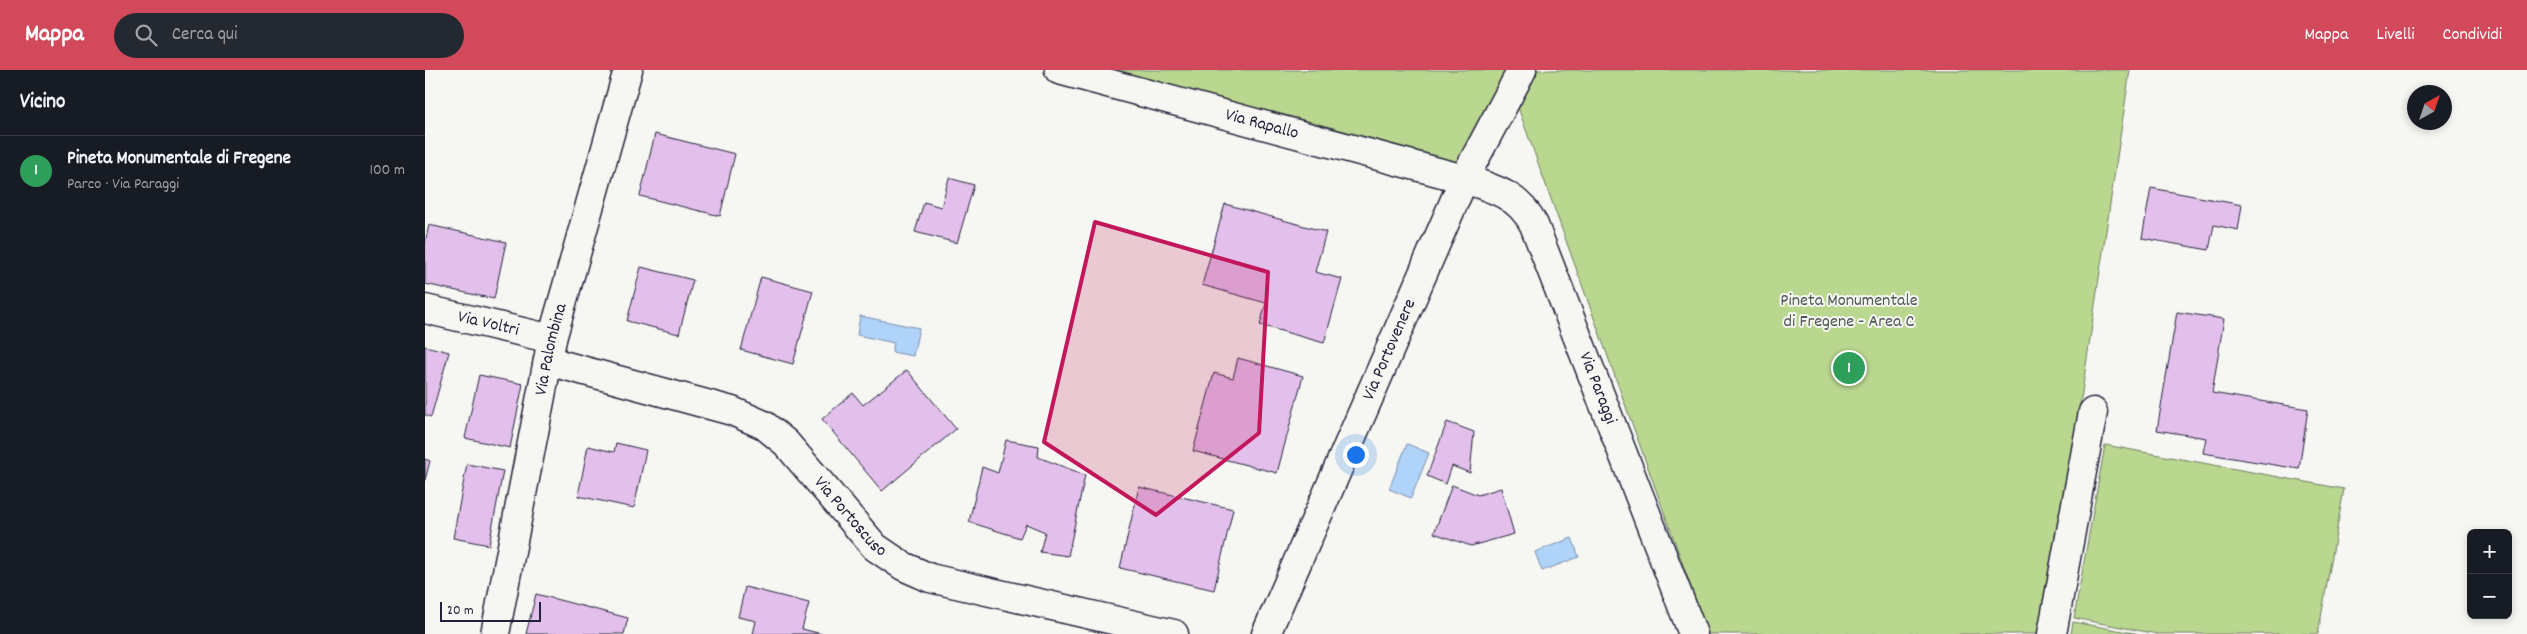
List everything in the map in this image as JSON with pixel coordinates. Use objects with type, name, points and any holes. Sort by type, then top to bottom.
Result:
[{"type":"street","name":"Via Palombina","points":[[495,634],[550,350],[628,70]]},
{"type":"street","name":"Via Rapallo","points":[[1059,70],[1464,179]]},
{"type":"street","name":"Via Portovenere","points":[[1266,634],[1464,179],[1522,70]]},
{"type":"street","name":"Via Paraggi","points":[[1464,179],[1503,192],[1522,207],[1531,219],[1626,457],[1693,634]]},
{"type":"street","name":"Via Voltri","points":[[425,309],[550,350]]},
{"type":"street","name":"Via Portoscuso","points":[[550,350],[732,411],[764,425],[786,443],[875,547],[890,558],[918,573],[1175,634]]},
{"type":"street","points":[[2052,634],[2093,412]]},
{"type":"highlighted area","points":[[1095,222],[1268,272],[1259,433],[1156,515],[1044,442]]},
{"type":"green space","points":[[1093,70],[1522,70],[1464,179]]},
{"type":"green space","name":"Pineta Monumentale di Fregene - Area C","points":[[1533,70],[2130,70],[2046,634],[1708,634],[1516,102]]},
{"type":"green space","points":[[2105,445],[2344,489],[2318,634],[2157,634],[2074,618]]},
{"type":"green space","points":[[2073,622],[2139,634],[2071,634]]},
{"type":"water","points":[[860,316],[919,328],[913,356],[892,352],[894,343],[857,335]]},
{"type":"water","points":[[1407,444],[1429,453],[1411,498],[1389,489]]},
{"type":"water","points":[[1572,538],[1579,557],[1542,571],[1535,552]]},
{"type":"building","points":[[655,134],[735,154],[720,216],[640,196]]},
{"type":"building","points":[[949,178],[974,185],[957,243],[915,232],[924,202],[941,207]]},
{"type":"building","points":[[2151,188],[2242,205],[2238,230],[2214,225],[2209,250],[2142,238]]},
{"type":"building","points":[[1225,204],[1326,232],[1315,272],[1342,279],[1324,343],[1260,325],[1266,303],[1202,285]]},
{"type":"building","points":[[429,225],[506,242],[494,299],[425,284],[425,243]]},
{"type":"building","points":[[641,267],[693,280],[679,334],[627,321]]},
{"type":"building","points":[[761,277],[813,291],[793,364],[741,350]]},
{"type":"building","points":[[2177,312],[2224,319],[2212,393],[2308,409],[2299,469],[2203,453],[2206,438],[2157,430]]},
{"type":"building","points":[[425,346],[449,352],[431,417],[425,415]]},
{"type":"building","points":[[1238,358],[1303,376],[1277,473],[1193,451],[1214,373],[1233,378]]},
{"type":"building","points":[[907,370],[956,429],[882,491],[822,419],[853,393],[863,405]]},
{"type":"building","points":[[479,375],[523,384],[510,448],[465,438]]},
{"type":"building","points":[[1447,422],[1474,432],[1470,473],[1452,466],[1446,484],[1427,476]]},
{"type":"building","points":[[1006,440],[1039,446],[1038,457],[1085,475],[1068,556],[1040,552],[1045,532],[1026,524],[1020,538],[969,522],[982,467],[998,473]]},
{"type":"building","points":[[616,443],[646,450],[634,508],[578,496],[588,446],[614,452]]},
{"type":"building","points":[[425,459],[430,461],[425,480]]},
{"type":"building","points":[[467,464],[503,471],[489,545],[453,538]]},
{"type":"building","points":[[1452,485],[1478,495],[1501,488],[1514,534],[1471,546],[1434,533]]},
{"type":"building","points":[[1139,487],[1233,509],[1214,590],[1120,568]]},
{"type":"building","points":[[745,587],[809,603],[802,629],[822,634],[753,634],[756,621],[738,617]]},
{"type":"building","points":[[536,594],[628,618],[624,634],[526,634]]},
{"type":"place","name":"Pineta Monumentale di Fregene","points":[[1849,368]]}]
